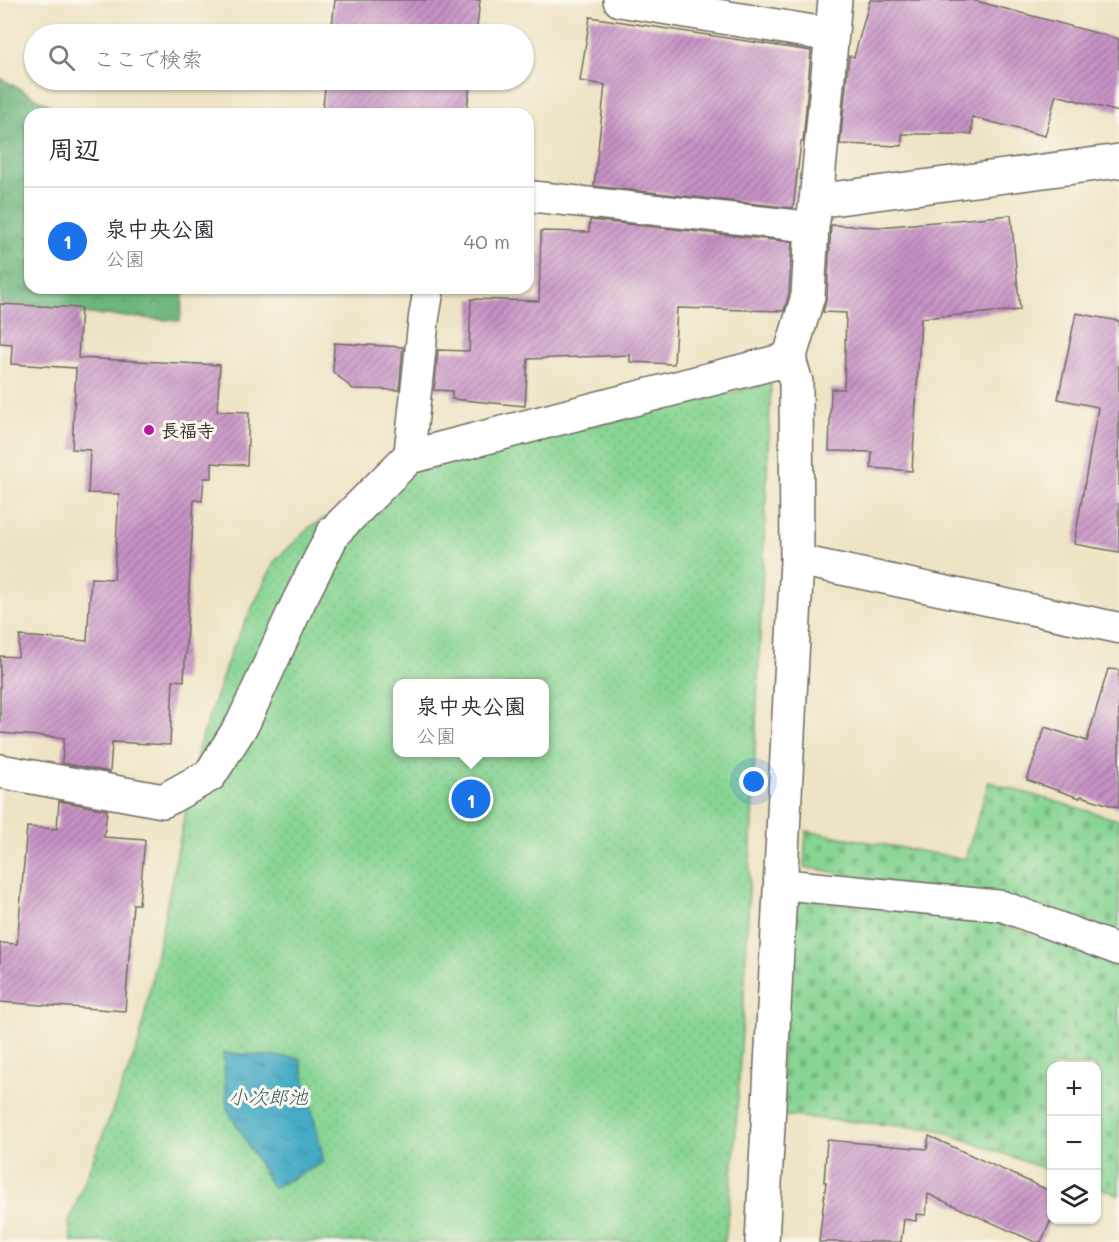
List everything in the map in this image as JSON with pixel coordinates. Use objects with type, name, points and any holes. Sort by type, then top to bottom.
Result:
[{"type":"street","points":[[620,0],[831,35]]},
{"type":"street","points":[[762,1242],[797,560],[796,382],[789,359],[808,296],[835,0]]},
{"type":"street","points":[[814,214],[1119,161]]},
{"type":"street","points":[[0,771],[163,801],[210,776],[243,723],[299,601],[334,532],[409,457],[789,359]]},
{"type":"lane","points":[[534,196],[814,214]]},
{"type":"lane","points":[[409,457],[428,294]]},
{"type":"lane","points":[[797,560],[1119,628]]},
{"type":"lane","points":[[780,884],[1002,906],[1119,950]]},
{"type":"green space","points":[[0,78],[54,108],[24,108],[24,294],[183,294],[180,321],[0,307]]},
{"type":"green space","points":[[771,383],[745,980],[735,1145],[725,1242],[72,1242],[69,1221],[139,1043],[198,749],[232,649],[275,561],[310,527],[401,472]]},
{"type":"green space","points":[[989,782],[1119,820],[1119,935],[1046,911],[804,867],[806,831],[965,859]]},
{"type":"green space","points":[[792,898],[992,921],[1119,963],[1119,1195],[1101,1188],[1101,1062],[1047,1062],[1047,1170],[935,1129],[778,1115]]},
{"type":"water","name":"小次郎池","points":[[223,1053],[300,1058],[324,1162],[273,1188],[227,1108]]},
{"type":"building","points":[[335,0],[480,0],[477,24],[332,24]]},
{"type":"building","points":[[870,0],[972,0],[1119,39],[1119,112],[1056,95],[1045,136],[972,117],[972,134],[902,134],[902,146],[840,144],[849,56],[854,57]]},
{"type":"building","points":[[590,17],[811,51],[803,142],[801,142],[793,208],[594,186],[605,85],[580,81]]},
{"type":"building","points":[[325,90],[470,90],[467,108],[323,108]]},
{"type":"building","points":[[1011,215],[1020,310],[921,318],[912,471],[871,468],[872,452],[829,451],[831,389],[844,389],[846,313],[823,312],[827,297],[831,225],[879,227]]},
{"type":"building","points":[[590,220],[792,242],[789,293],[784,311],[677,308],[674,364],[630,362],[630,355],[528,359],[525,406],[452,399],[452,391],[434,390],[438,350],[469,351],[471,299],[539,301],[541,231],[589,232]]},
{"type":"building","points":[[0,304],[81,308],[78,358],[220,365],[217,411],[249,412],[247,465],[212,463],[212,478],[204,478],[202,501],[194,500],[184,681],[173,680],[170,745],[112,742],[110,772],[62,763],[64,738],[0,733],[0,656],[18,657],[20,636],[87,641],[91,578],[114,579],[119,494],[88,493],[90,450],[72,449],[76,368],[11,364],[12,344],[0,343]]},
{"type":"building","points":[[1076,313],[1119,321],[1119,552],[1074,544],[1098,407],[1058,399]]},
{"type":"building","points":[[334,343],[403,347],[399,390],[353,389],[333,372]]},
{"type":"building","points":[[1108,669],[1119,670],[1119,808],[1027,780],[1045,727],[1087,741]]},
{"type":"building","points":[[59,801],[107,810],[104,837],[145,840],[139,904],[133,904],[125,1011],[0,1002],[0,943],[17,944],[27,827],[57,829]]},
{"type":"building","points":[[929,1136],[1047,1190],[1047,1224],[1049,1224],[1041,1242],[1035,1242],[928,1194],[926,1215],[916,1214],[916,1221],[904,1219],[901,1242],[819,1242],[826,1182],[824,1182],[827,1140],[927,1149]]},
{"type":"place","name":"長福寺","points":[[149,430]]},
{"type":"place","name":"泉中央公園","points":[[471,799]]}]
